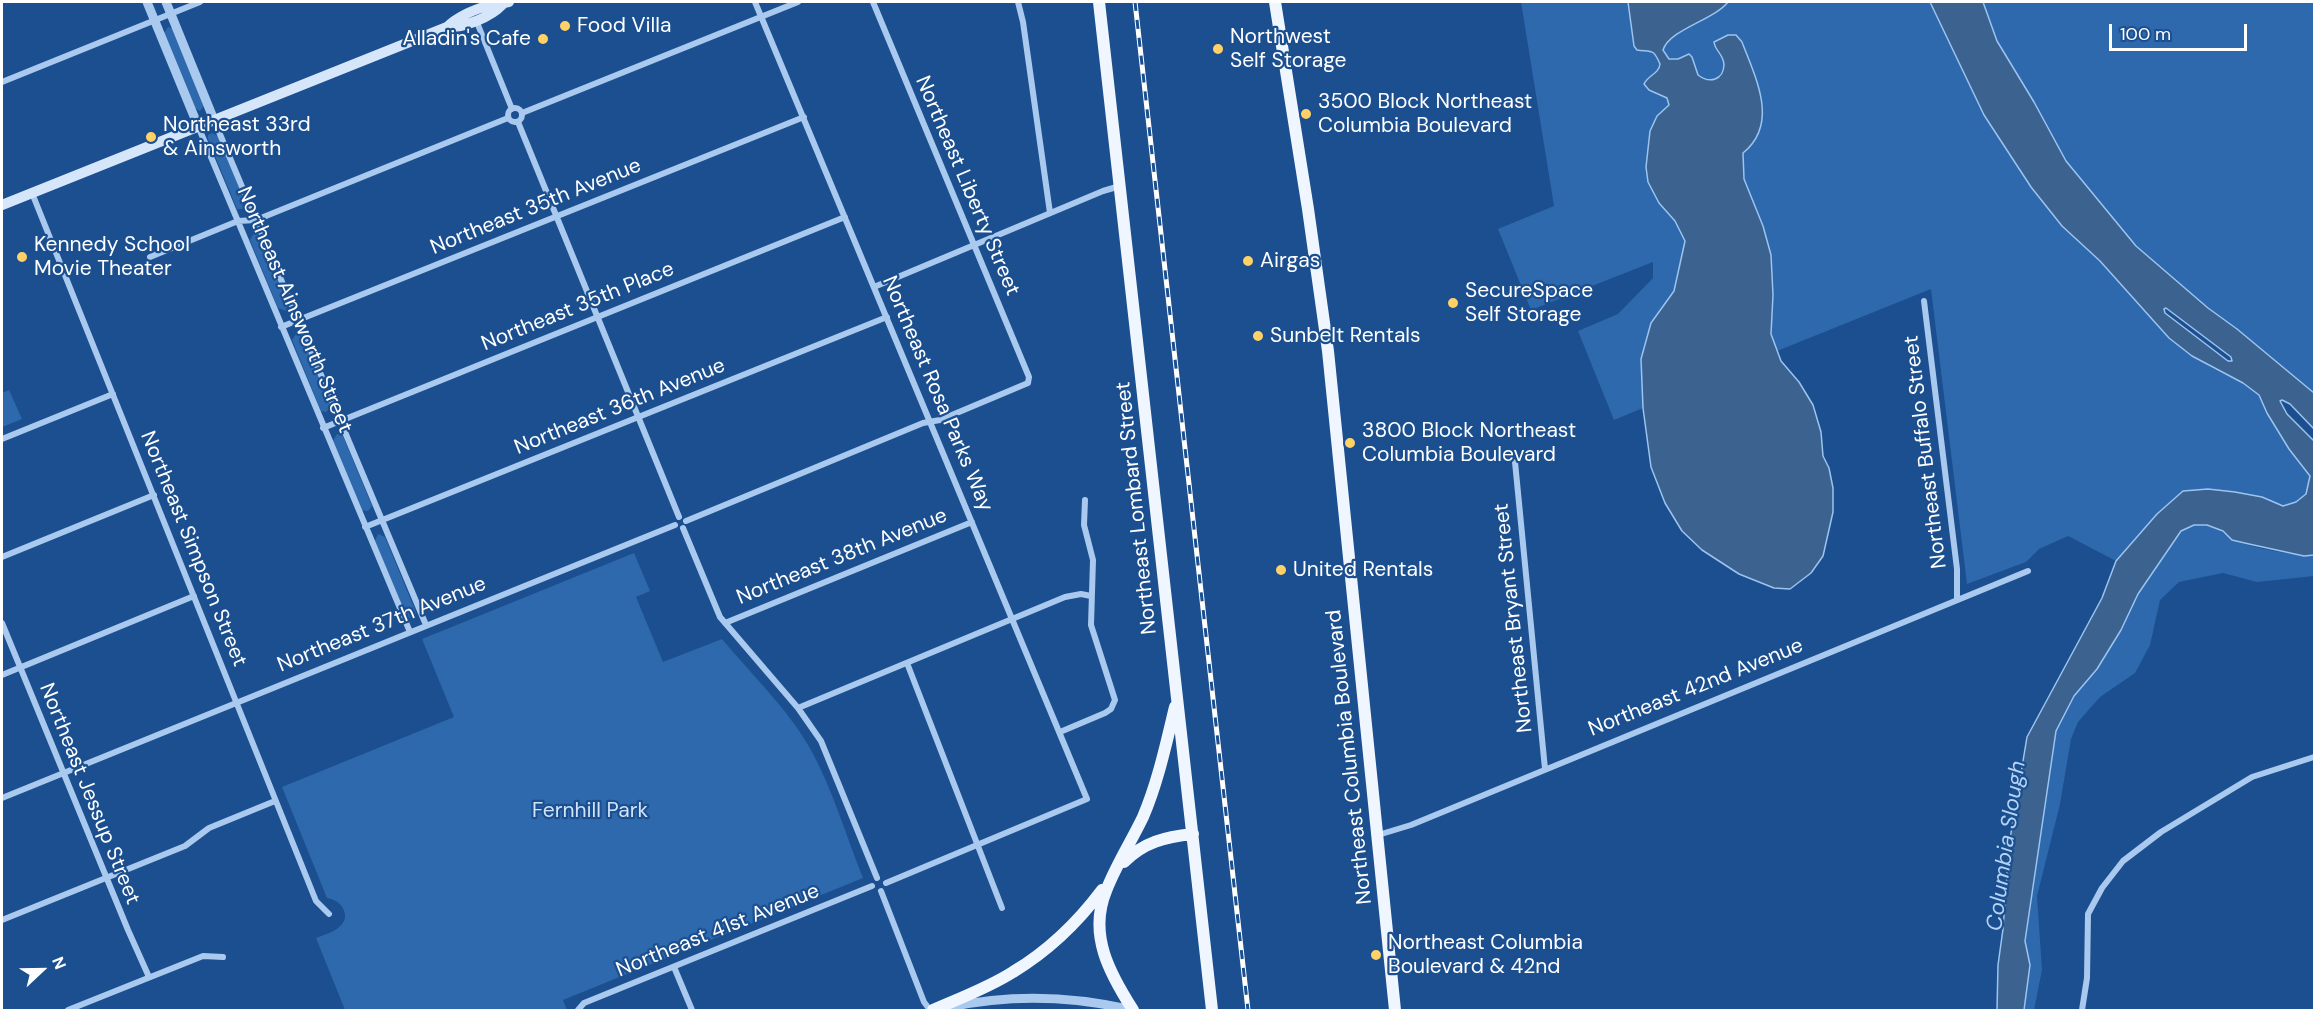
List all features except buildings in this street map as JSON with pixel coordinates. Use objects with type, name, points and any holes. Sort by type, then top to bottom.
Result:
[{"type":"main road","name":"Northeast Lombard Street","points":[[1099,2],[1212,1011]]},
{"type":"main road","name":"Northeast Columbia Boulevard","points":[[1275,2],[1328,351],[1395,1011]]},
{"type":"main road","points":[[2,206],[447,27],[454,20],[473,12],[493,4],[506,3]]},
{"type":"main road","points":[[1133,1010],[1112,975],[1102,952],[1101,904],[1111,878],[1144,814],[1161,761],[1177,696]]},
{"type":"main road","points":[[933,1011],[997,981],[1034,958],[1080,917],[1125,860],[1144,845],[1164,838],[1193,834]]},
{"type":"street","name":"Northeast Ainsworth Street","points":[[147,2],[410,632]]},
{"type":"street","name":"Northeast Ainsworth Street","points":[[166,2],[426,625]]},
{"type":"street","points":[[2,82],[200,2]]},
{"type":"street","name":"Northeast Rosa Parks Way","points":[[755,2],[1087,799],[977,844]]},
{"type":"street","points":[[522,113],[798,2]]},
{"type":"street","name":"Northeast Liberty Street","points":[[873,2],[1029,377],[1028,384],[930,422]]},
{"type":"street","points":[[1018,2],[1023,22],[1050,213]]},
{"type":"street","points":[[473,12],[512,109]]},
{"type":"street","points":[[518,122],[512,122],[508,118],[508,112],[518,109],[522,113]]},
{"type":"street","points":[[518,122],[522,113]]},
{"type":"street","name":"Northeast 35th Avenue","points":[[281,327],[804,117]]},
{"type":"street","points":[[150,257],[238,221],[256,220],[508,118]]},
{"type":"street","points":[[518,122],[679,518]]},
{"type":"street","points":[[874,286],[1120,186]]},
{"type":"street","name":"Northeast Simpson Street","points":[[32,193],[316,901],[329,914]]},
{"type":"street","name":"Northeast 35th Place","points":[[323,428],[845,217]]},
{"type":"street","name":"Northeast Buffalo Street","points":[[1924,301],[1957,568],[1957,600]]},
{"type":"street","name":"Northeast 36th Avenue","points":[[365,527],[887,317]]},
{"type":"street","points":[[2,439],[113,394]]},
{"type":"street","points":[[679,518],[686,520],[930,422]]},
{"type":"street","name":"Northeast Bryant Street","points":[[1515,462],[1545,770]]},
{"type":"street","points":[[2,557],[154,495]]},
{"type":"street","points":[[1060,732],[1105,713],[1111,709],[1115,700],[1093,636],[1090,615],[1093,560],[1083,525],[1085,500]]},
{"type":"street","points":[[679,518],[675,525],[683,528]]},
{"type":"street","points":[[683,528],[686,520]]},
{"type":"street","name":"Northeast 38th Avenue","points":[[725,623],[972,522]]},
{"type":"street","name":"Northeast 37th Avenue","points":[[2,798],[675,525]]},
{"type":"street","points":[[683,528],[714,605],[725,623],[814,730],[826,752],[877,878]]},
{"type":"street","name":"Northeast 42nd Avenue","points":[[1378,835],[1393,832],[2028,571]]},
{"type":"street","points":[[798,708],[1065,597],[1081,594],[1091,596]]},
{"type":"street","points":[[2,675],[194,596]]},
{"type":"street","name":"Northeast Jessup Street","points":[[2,623],[149,977]]},
{"type":"street","points":[[907,663],[1002,908]]},
{"type":"street","points":[[2082,1011],[2087,978],[2088,914],[2102,888],[2123,861],[2161,832],[2252,777],[2314,757]]},
{"type":"street","points":[[2,920],[185,846],[209,828],[275,801]]},
{"type":"street","points":[[881,891],[885,888],[886,883],[977,844]]},
{"type":"street","points":[[881,891],[876,891],[872,882],[877,878],[883,878],[886,883]]},
{"type":"street","name":"Northeast 41st Avenue","points":[[578,1009],[584,1003],[872,886]]},
{"type":"street","points":[[881,891],[924,1002],[933,1011],[998,1001],[1041,998],[1074,999],[1133,1010]]},
{"type":"street","points":[[68,1011],[203,956],[223,957]]},
{"type":"street","points":[[674,967],[692,1011]]},
{"type":"green space","points":[[1521,2],[1628,2],[1634,46],[1637,50],[1654,53],[1660,64],[1657,72],[1651,75],[1657,94],[1667,98],[1669,105],[1666,110],[1659,203],[1675,221],[1685,240],[1674,291],[1651,323],[1641,358],[1643,408],[1614,420],[1578,331],[1618,314],[1653,278],[1653,262],[1531,310],[1498,229],[1554,206]]},
{"type":"green space","points":[[1728,2],[1930,2],[1984,115],[2062,226],[2100,261],[2169,338],[2212,368],[2243,383],[2259,395],[2267,413],[2310,475],[2306,494],[2296,502],[2283,506],[2262,497],[2183,491],[2157,514],[2116,561],[2068,536],[2039,549],[2026,562],[1967,584],[1931,289],[1777,351],[1771,334],[1773,295],[1771,255],[1763,226],[1744,179],[1743,153],[1754,141],[1760,128],[1762,114],[1758,85],[1753,70],[1742,42],[1716,50],[1724,62],[1719,76],[1713,80],[1704,79],[1698,75],[1693,62],[1686,54],[1678,59],[1669,59],[1663,50],[1674,36],[1713,14]]},
{"type":"green space","points":[[1983,2],[2314,2],[2314,393],[2208,308],[2136,246],[2066,161],[1997,41]]},
{"type":"green space","points":[[168,27],[174,29],[204,106],[200,111],[195,108],[164,33]]},
{"type":"green space","points":[[212,133],[218,136],[247,205],[243,209],[237,209],[208,139],[208,135]]},
{"type":"green space","points":[[254,233],[260,236],[288,304],[286,311],[278,308],[250,240]]},
{"type":"green space","points":[[296,334],[301,336],[331,407],[326,412],[321,411],[292,340]]},
{"type":"green space","points":[[9,390],[22,419],[2,427],[2,393]]},
{"type":"green space","points":[[337,434],[343,436],[372,506],[368,511],[361,510],[333,441]]},
{"type":"green space","points":[[2194,525],[2212,526],[2232,539],[2260,548],[2314,555],[2314,576],[2257,582],[2223,573],[2179,582],[2160,600],[2150,645],[2135,673],[2100,697],[2078,722],[2071,739],[2060,804],[2037,896],[2042,970],[2034,1010],[2024,1010],[2030,965],[2025,941],[2056,731],[2074,696],[2097,669],[2121,631],[2138,594],[2181,531]]},
{"type":"green space","points":[[378,534],[385,537],[415,610],[416,614],[412,618],[407,617],[405,613],[375,541]]},
{"type":"green space","name":"Fernhill Park","points":[[634,553],[650,591],[636,597],[663,662],[722,639],[781,706],[811,750],[833,797],[863,878],[563,1000],[567,1010],[345,1010],[316,938],[330,933],[342,924],[345,919],[344,910],[337,902],[327,898],[282,787],[454,717],[422,639]]},
{"type":"shaded area","points":[[1628,2],[1728,2],[1713,14],[1674,36],[1663,50],[1669,59],[1678,59],[1689,54],[1698,75],[1711,80],[1721,74],[1724,65],[1723,58],[1714,42],[1728,35],[1736,35],[1742,42],[1758,85],[1762,114],[1760,128],[1754,141],[1743,153],[1744,179],[1763,226],[1771,255],[1773,295],[1771,334],[1781,361],[1799,382],[1813,405],[1821,432],[1823,456],[1829,468],[1833,488],[1833,512],[1823,556],[1811,573],[1790,589],[1774,588],[1739,574],[1702,550],[1682,531],[1665,503],[1651,467],[1643,408],[1641,359],[1651,323],[1674,291],[1685,241],[1675,221],[1659,203],[1648,182],[1646,167],[1650,131],[1657,116],[1669,105],[1667,98],[1649,90],[1644,84],[1658,70],[1660,64],[1654,53],[1637,50],[1634,46]]},
{"type":"shaded area","points":[[1930,2],[1983,2],[1997,41],[2066,161],[2136,246],[2208,308],[2314,393],[2314,429],[2290,404],[2280,401],[2287,414],[2314,441],[2314,555],[2304,556],[2232,540],[2223,531],[2207,525],[2194,525],[2181,531],[2138,594],[2121,630],[2097,669],[2074,696],[2056,731],[2025,941],[2030,965],[2024,1010],[1997,1010],[1998,965],[2009,845],[2027,737],[2102,598],[2116,561],[2157,514],[2183,491],[2208,489],[2235,492],[2262,497],[2283,506],[2296,502],[2306,494],[2310,476],[2289,449],[2259,395],[2243,383],[2192,356],[2169,338],[2100,261],[2062,226],[2031,187],[1984,115]],"holes":[[[2166,308],[2231,357],[2232,361],[2228,361],[2165,313],[2164,309]]]},
{"type":"railway","points":[[1135,2],[1248,1010]]},
{"type":"place","name":"Food Villa","points":[[565,26]]},
{"type":"place","name":"Alladin's Cafe","points":[[543,39]]},
{"type":"place","name":"Northwest Self Storage","points":[[1218,49]]},
{"type":"place","name":"3500 Block Northeast Columbia Boulevard","points":[[1306,114]]},
{"type":"place","name":"Northeast 33rd & Ainsworth","points":[[151,137]]},
{"type":"place","name":"Kennedy School Movie Theater","points":[[22,257]]},
{"type":"place","name":"Airgas","points":[[1248,261]]},
{"type":"place","name":"SecureSpace Self Storage","points":[[1453,303]]},
{"type":"place","name":"Sunbelt Rentals","points":[[1258,336]]},
{"type":"place","name":"3800 Block Northeast Columbia Boulevard","points":[[1350,443]]},
{"type":"place","name":"United Rentals","points":[[1281,570]]},
{"type":"place","name":"Northeast Columbia Boulevard & 42nd","points":[[1376,955]]},
{"type":"water label","name":"Columbia Slough","points":[[2007,846]]}]
